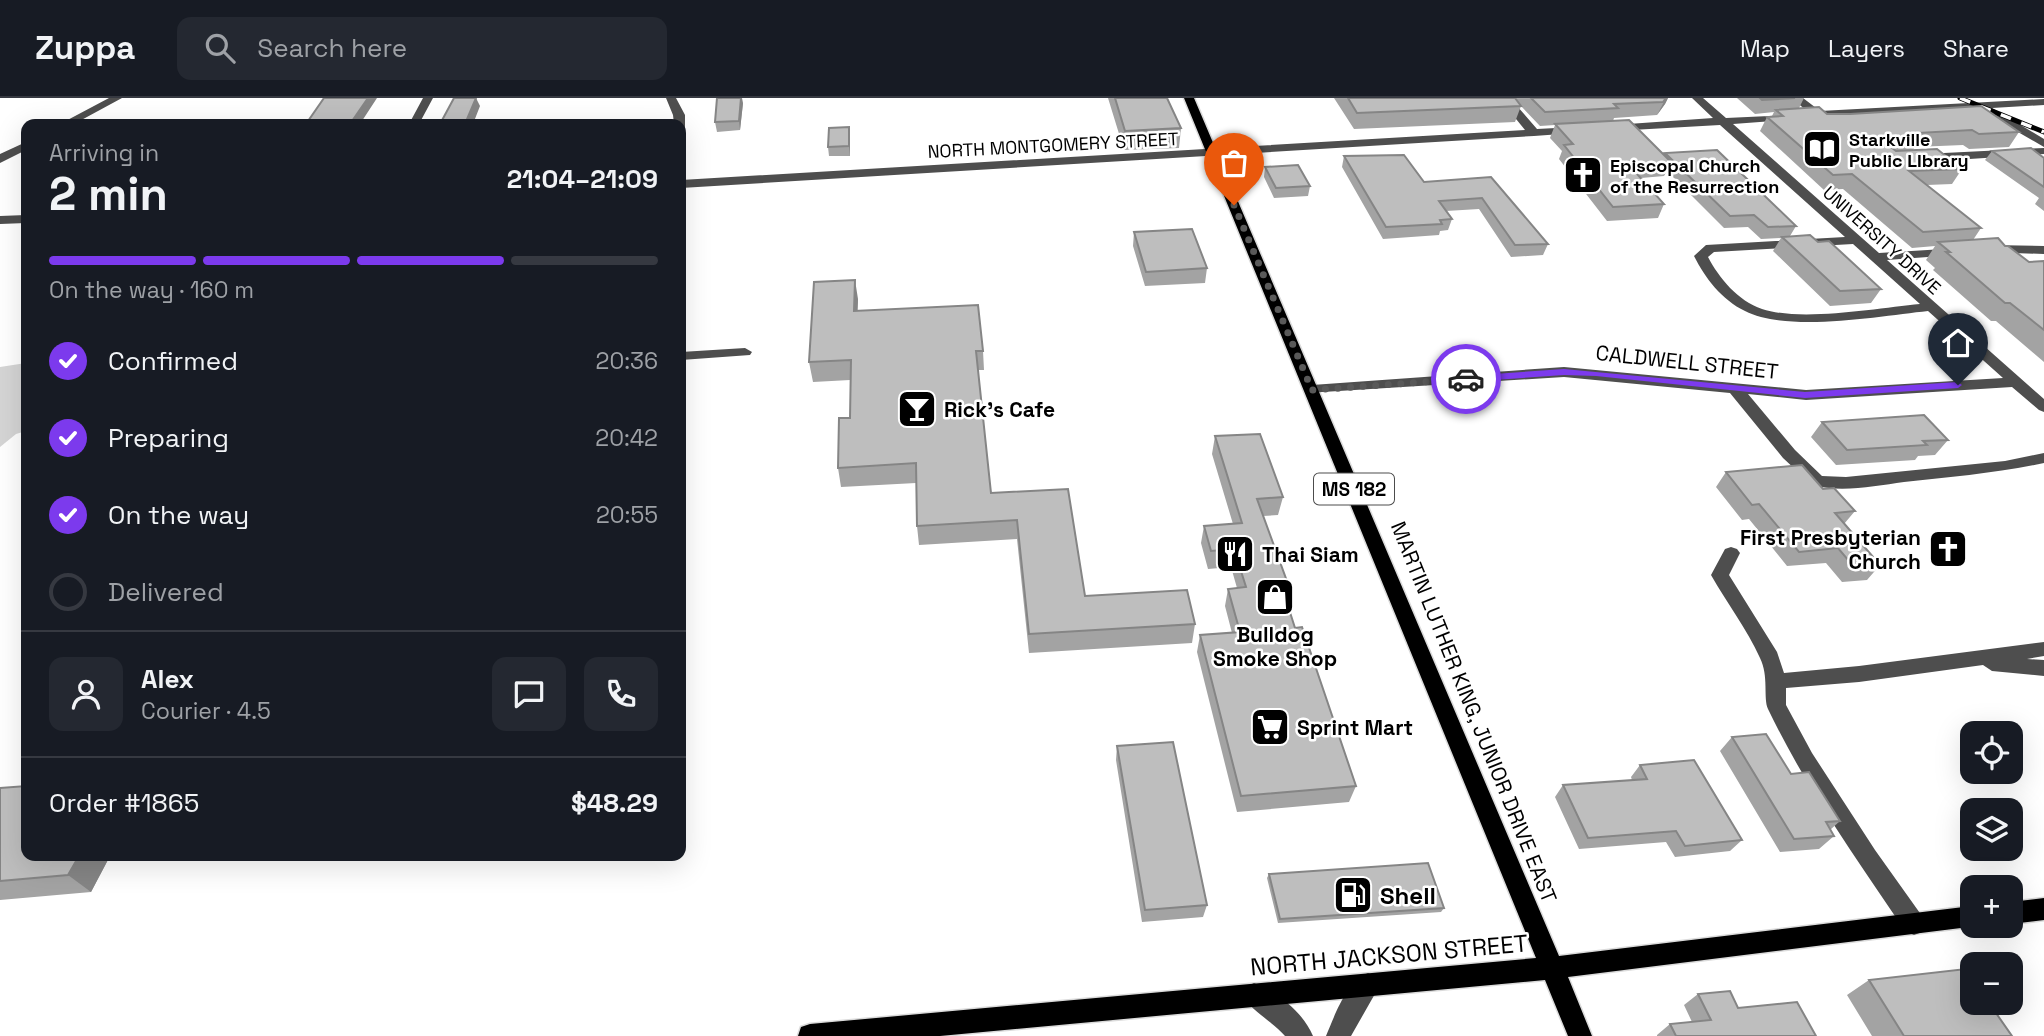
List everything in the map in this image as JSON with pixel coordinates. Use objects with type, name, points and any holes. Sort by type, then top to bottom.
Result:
[{"type":"main road","name":"MARTIN LUTHER KING, JUNIOR DRIVE EAST","points":[[1189,98],[1580,1036]]},
{"type":"main road","points":[[2023,912],[2044,909]]},
{"type":"main road","name":"NORTH JACKSON STREET","points":[[810,1036],[1552,968],[1960,918]]},
{"type":"street","points":[[76,119],[117,98]]},
{"type":"street","points":[[417,119],[428,98]]},
{"type":"street","points":[[671,98],[679,119]]},
{"type":"street","points":[[1504,98],[1534,133]]},
{"type":"street","name":"UNIVERSITY DRIVE","points":[[1697,98],[2044,407]]},
{"type":"street","points":[[1796,98],[1818,115]]},
{"type":"street","points":[[1970,98],[2044,144]]},
{"type":"street","name":"NORTH MONTGOMERY STREET","points":[[686,184],[2044,102]]},
{"type":"street","points":[[0,159],[21,148]]},
{"type":"street","points":[[1913,159],[2044,151]]},
{"type":"street","points":[[0,220],[21,219]]},
{"type":"street","points":[[1855,240],[1711,248],[1701,256],[1706,268],[1737,300],[1757,312],[1781,317],[1931,307]]},
{"type":"street","points":[[1875,257],[2009,248],[2044,250]]},
{"type":"street","points":[[686,356],[745,352]]},
{"type":"street","name":"CALDWELL STREET","points":[[1312,390],[1564,372],[1805,395],[2016,382]]},
{"type":"street","points":[[1736,390],[1789,454],[1818,481],[1846,483],[2005,466],[2044,458]]},
{"type":"street","points":[[1731,553],[1720,575],[1770,657],[1777,681],[1776,705],[1805,759],[1867,858],[1914,924]]},
{"type":"street","points":[[1777,681],[1859,674],[2044,649]]},
{"type":"street","points":[[1962,660],[2044,668]]},
{"type":"street","points":[[1338,1036],[1353,1005],[1368,985]]},
{"type":"street","points":[[1254,995],[1280,1012],[1301,1036]]},
{"type":"shaded area","points":[[21,364],[21,432],[0,447],[0,367]]},
{"type":"building","points":[[324,98],[368,98],[353,119],[309,119]]},
{"type":"building","points":[[454,98],[476,98],[467,119],[443,119]]},
{"type":"building","points":[[717,98],[741,98],[739,121],[715,122]]},
{"type":"building","points":[[1115,98],[1167,98],[1181,128],[1125,131]]},
{"type":"building","points":[[1348,98],[1515,98],[1521,106],[1357,113]]},
{"type":"building","points":[[1531,98],[1666,98],[1663,102],[1614,104],[1618,108],[1545,112]]},
{"type":"building","points":[[1760,98],[1795,98],[1762,100]]},
{"type":"building","points":[[1981,106],[2019,132],[1979,134],[1972,130],[1916,133],[1921,137],[1895,138],[1887,144],[1896,151],[1937,149],[1962,169],[1909,171],[1981,228],[1923,232],[1852,174],[1833,175],[1767,117],[1783,116],[1776,110],[1819,107],[1827,114],[1850,114]]},
{"type":"building","points":[[1629,120],[1671,162],[1629,165],[1664,204],[1613,207],[1564,145],[1573,144],[1555,124]]},
{"type":"building","points":[[849,127],[849,146],[828,147],[829,128]]},
{"type":"building","points":[[2031,148],[2044,158],[2044,187],[1992,151]]},
{"type":"building","points":[[1717,150],[1796,226],[1768,227],[1754,215],[1730,216],[1665,153]]},
{"type":"building","points":[[1404,155],[1424,182],[1491,177],[1548,244],[1515,245],[1482,198],[1439,201],[1452,219],[1440,220],[1442,224],[1386,227],[1344,156]]},
{"type":"building","points":[[1298,165],[1310,186],[1276,188],[1265,167]]},
{"type":"building","points":[[1192,229],[1207,268],[1146,272],[1134,232]]},
{"type":"building","points":[[1810,235],[1818,242],[1829,241],[1881,289],[1840,291],[1782,237]]},
{"type":"building","points":[[1998,238],[2029,262],[2044,261],[2044,330],[2010,303],[2005,303],[1938,242]]},
{"type":"building","points":[[855,280],[854,311],[978,305],[983,351],[976,351],[991,493],[1068,489],[1085,596],[1187,590],[1195,624],[1029,634],[1017,520],[917,526],[916,463],[838,468],[839,418],[850,418],[851,360],[809,362],[814,282]]},
{"type":"building","points":[[1924,415],[1948,440],[1923,441],[1927,445],[1847,450],[1822,422]]},
{"type":"building","points":[[1260,434],[1283,497],[1257,499],[1288,584],[1281,584],[1295,628],[1302,627],[1356,786],[1241,796],[1200,635],[1240,632],[1228,589],[1246,587],[1234,549],[1211,551],[1204,526],[1242,523],[1215,436]]},
{"type":"building","points":[[1802,465],[1823,489],[1834,488],[1855,511],[1835,513],[1880,565],[1854,567],[1838,548],[1799,552],[1759,504],[1752,505],[1726,472]]},
{"type":"building","points":[[1766,734],[1791,774],[1809,772],[1840,821],[1826,822],[1834,836],[1794,839],[1732,737]]},
{"type":"building","points":[[1173,742],[1207,905],[1145,910],[1117,746]]},
{"type":"building","points":[[1694,760],[1742,840],[1685,846],[1676,831],[1588,838],[1563,785],[1647,779],[1640,765]]},
{"type":"building","points":[[21,786],[21,861],[76,861],[68,875],[0,881],[0,788]]},
{"type":"building","name":"Shell","points":[[1428,863],[1444,908],[1280,919],[1269,874]]},
{"type":"building","points":[[1960,970],[1960,1015],[1997,1015],[2012,1036],[1904,1036],[1869,980]]},
{"type":"building","points":[[1730,991],[1738,1008],[1797,1002],[1816,1036],[1676,1036],[1670,1024],[1711,1020],[1698,994]]},
{"type":"railway","points":[[1960,98],[2044,132]]},
{"type":"way so far","points":[[1234,205],[1312,390],[1466,379]]},
{"type":"place","name":"Starkville Public LIbrary","points":[[1822,149]]},
{"type":"place","name":"Episcopal Church of the Resurrection","points":[[1583,175]]},
{"type":"place","name":"Rick's Cafe","points":[[917,409]]},
{"type":"place","name":"First Presbyterian Church","points":[[1948,549]]},
{"type":"place","name":"Thai Siam","points":[[1235,554]]},
{"type":"place","name":"Bulldog Smoke Shop","points":[[1275,597]]},
{"type":"place","name":"Sprint Mart","points":[[1270,727]]},
{"type":"place","name":"Shell","points":[[1353,895]]},
{"type":"route","points":[[1466,379],[1564,372],[1596,373],[1736,390],[1805,395],[1958,385]]}]
